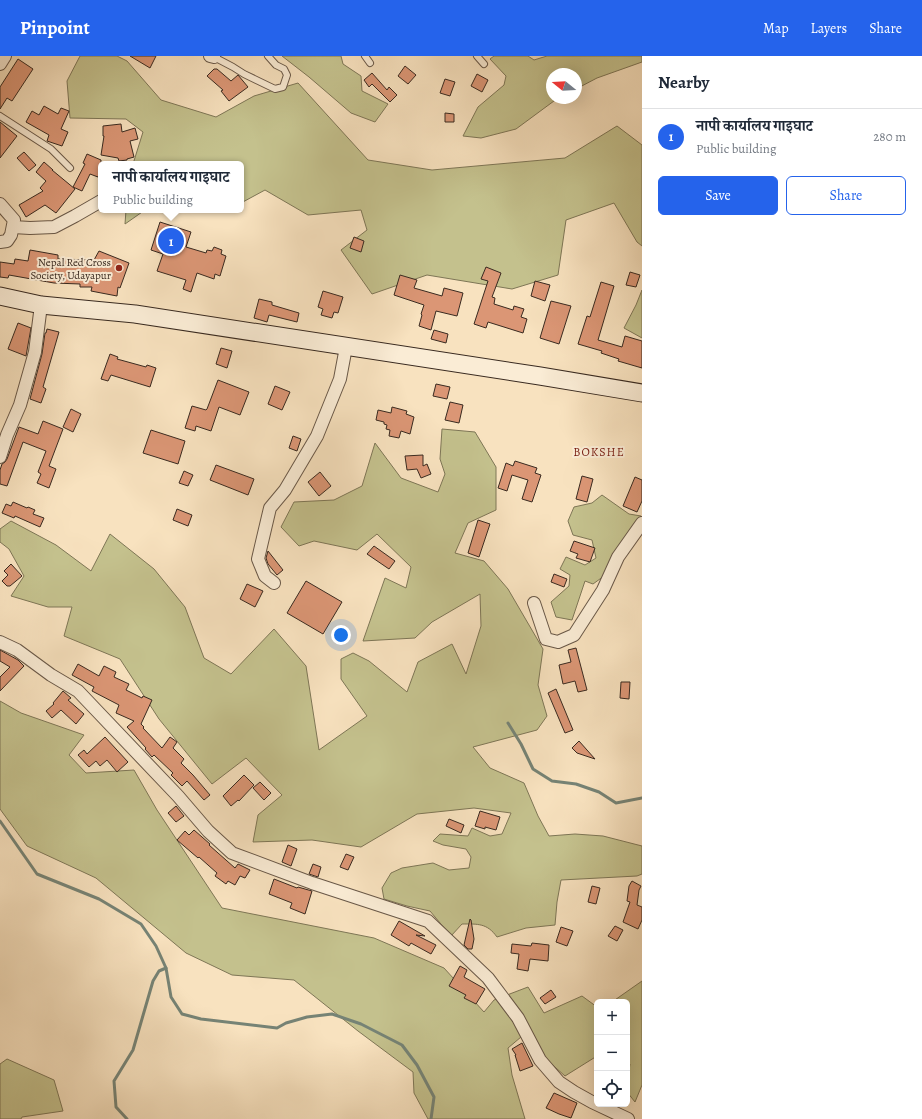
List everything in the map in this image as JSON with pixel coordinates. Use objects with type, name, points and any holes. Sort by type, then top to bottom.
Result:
[{"type":"main road","points":[[0,296],[41,306],[134,314],[642,393]]},
{"type":"street","points":[[0,64],[5,56]]},
{"type":"street","points":[[13,227],[54,227],[98,202]]},
{"type":"street","points":[[0,204],[14,220],[11,235],[7,241],[0,242]]},
{"type":"street","points":[[0,457],[7,435],[20,405],[35,352],[41,306]]},
{"type":"street","points":[[274,583],[265,576],[258,559],[270,508],[285,490],[317,436],[340,379],[346,347]]},
{"type":"street","points":[[534,603],[546,639],[558,642],[574,635],[603,590],[618,557],[642,523]]},
{"type":"street","points":[[0,642],[17,650],[52,675],[78,691],[178,796],[208,831],[232,853],[312,883],[428,921],[488,978],[518,1018],[540,1060],[560,1082],[592,1102],[628,1119]]},
{"type":"lane","points":[[212,56],[275,89],[283,87],[287,75],[284,69],[276,65],[268,56]]},
{"type":"lane","points":[[365,56],[370,63]]},
{"type":"lane","points":[[477,56],[484,64]]},
{"type":"lane","points":[[0,116],[51,149],[70,168]]},
{"type":"shaded area","points":[[80,56],[117,56],[127,61],[161,100],[216,117],[254,96],[298,83],[368,160],[432,170],[565,158],[617,126],[642,145],[642,246],[637,242],[614,203],[566,220],[558,275],[512,289],[427,275],[372,294],[341,250],[367,230],[361,210],[308,215],[265,190],[244,201],[244,161],[134,161],[143,132],[126,119],[70,118],[67,81]]},
{"type":"shaded area","points":[[282,56],[341,56],[343,64],[361,76],[362,91],[388,104],[375,122],[351,113]]},
{"type":"shaded area","points":[[494,56],[528,56],[534,60],[547,56],[642,56],[642,62],[597,78],[582,86],[582,68],[546,68],[546,104],[550,104],[516,129],[481,138],[463,136],[478,107],[504,85],[506,76],[490,59]]},
{"type":"shaded area","points":[[126,213],[141,213],[125,224]]},
{"type":"shaded area","points":[[642,290],[642,338],[624,328]]},
{"type":"shaded area","points":[[442,429],[475,432],[496,467],[496,510],[468,523],[455,553],[484,561],[508,589],[543,649],[538,685],[547,716],[537,730],[473,747],[490,768],[524,783],[538,816],[549,836],[575,834],[603,836],[642,846],[642,874],[637,876],[561,880],[555,925],[526,928],[497,937],[490,929],[482,925],[473,924],[462,924],[451,936],[430,911],[384,899],[382,888],[391,873],[402,868],[433,863],[449,870],[469,868],[471,857],[466,849],[443,845],[433,841],[440,834],[468,836],[472,828],[490,836],[502,834],[511,813],[474,808],[417,814],[361,847],[312,840],[253,842],[258,815],[282,795],[246,758],[212,784],[159,719],[120,659],[64,636],[72,607],[48,607],[11,596],[24,576],[9,549],[0,542],[0,529],[11,521],[56,545],[91,571],[110,534],[154,569],[185,607],[204,658],[231,674],[274,629],[306,666],[319,750],[367,716],[341,679],[341,659],[353,653],[369,661],[407,692],[418,662],[452,644],[466,674],[481,626],[480,594],[432,622],[415,638],[363,641],[385,578],[406,588],[411,567],[377,534],[357,550],[314,541],[299,546],[281,527],[294,502],[334,500],[362,486],[375,443],[401,478],[438,492],[445,474],[440,459]]},
{"type":"shaded area","points":[[602,495],[629,514],[641,516],[604,576],[593,584],[585,581],[572,620],[556,617],[551,602],[569,586],[570,575],[560,569],[566,557],[585,565],[596,558],[592,540],[573,535],[568,521],[574,507],[592,503]]},
{"type":"shaded area","points":[[0,701],[21,713],[84,735],[69,755],[86,773],[134,770],[157,810],[222,908],[374,938],[444,968],[484,1012],[494,1000],[528,987],[544,1013],[582,996],[594,1005],[594,1058],[565,1076],[521,1037],[508,1048],[512,1075],[525,1119],[428,1119],[414,1093],[413,1072],[358,1031],[294,980],[232,975],[186,953],[96,878],[27,846],[0,809]]},
{"type":"shaded area","points":[[642,981],[642,1085],[635,1102],[630,1096],[630,999],[616,999]]},
{"type":"shaded area","points":[[7,1059],[54,1080],[63,1111],[22,1117],[21,1119],[0,1119],[0,1064]]},
{"type":"building","points":[[130,56],[156,56],[150,68]]},
{"type":"building","points":[[18,59],[33,69],[12,101],[7,98],[0,109],[0,87]]},
{"type":"building","points":[[405,66],[416,75],[408,84],[398,76]]},
{"type":"building","points":[[214,69],[217,69],[231,81],[238,75],[248,87],[229,101],[221,91],[223,90],[207,76]]},
{"type":"building","points":[[372,73],[387,90],[389,87],[397,95],[390,102],[372,84],[369,87],[364,80]]},
{"type":"building","points":[[477,74],[488,80],[482,92],[471,86]]},
{"type":"building","points":[[445,79],[455,82],[450,96],[440,93]]},
{"type":"building","points":[[44,106],[58,114],[61,108],[69,111],[61,129],[68,132],[62,146],[47,141],[49,135],[26,122],[32,111],[39,115]]},
{"type":"building","points":[[445,113],[454,114],[454,122],[445,122]]},
{"type":"building","points":[[0,122],[17,136],[0,158]]},
{"type":"building","points":[[121,124],[122,132],[135,128],[138,139],[130,141],[134,157],[119,161],[118,158],[101,155],[104,136],[103,126]]},
{"type":"building","points":[[24,152],[36,165],[29,171],[17,158]]},
{"type":"building","points":[[87,154],[101,160],[98,161],[98,177],[90,174],[82,191],[73,187],[85,164],[83,163]]},
{"type":"building","points":[[44,162],[75,189],[56,213],[45,205],[26,217],[19,205],[43,191],[40,188],[46,181],[36,172]]},
{"type":"building","points":[[160,222],[191,232],[186,247],[206,253],[207,250],[212,251],[214,247],[222,250],[221,254],[226,256],[220,276],[215,274],[214,279],[197,273],[191,292],[183,289],[186,280],[157,271],[163,254],[151,250]]},
{"type":"building","points":[[354,237],[364,241],[361,252],[350,248]]},
{"type":"building","points":[[30,250],[58,255],[58,259],[94,260],[99,251],[129,263],[120,288],[118,287],[117,296],[91,291],[92,287],[80,287],[80,284],[54,283],[9,275],[8,278],[0,277],[0,262],[14,264],[15,259],[28,261]]},
{"type":"building","points":[[486,267],[501,273],[492,297],[495,298],[494,304],[513,310],[514,306],[524,309],[521,317],[527,319],[523,333],[488,322],[486,328],[474,324],[488,281],[481,279]]},
{"type":"building","points":[[630,272],[640,275],[636,287],[626,285]]},
{"type":"building","points":[[400,275],[417,280],[414,288],[442,296],[444,288],[463,293],[457,316],[436,311],[431,330],[419,326],[424,305],[394,295]]},
{"type":"building","points":[[535,281],[550,285],[545,301],[531,296]]},
{"type":"building","points":[[601,282],[614,286],[598,340],[622,347],[625,336],[642,341],[642,368],[618,361],[619,359],[601,353],[602,351],[578,344],[587,316],[590,317]]},
{"type":"building","points":[[323,291],[343,297],[338,313],[334,312],[332,318],[321,315],[323,309],[318,307]]},
{"type":"building","points":[[259,299],[272,302],[272,305],[299,313],[297,322],[269,315],[267,322],[254,318]]},
{"type":"building","points":[[551,301],[571,306],[559,344],[540,338]]},
{"type":"building","points":[[18,323],[31,328],[26,356],[8,349]]},
{"type":"building","points":[[47,329],[59,332],[43,387],[46,389],[41,403],[30,399]]},
{"type":"building","points":[[434,330],[448,334],[446,343],[431,339]]},
{"type":"building","points":[[221,348],[232,351],[227,368],[216,364]]},
{"type":"building","points":[[110,354],[118,357],[117,359],[146,367],[147,365],[156,368],[150,387],[111,375],[108,381],[101,379]]},
{"type":"building","points":[[218,380],[249,392],[240,415],[219,407],[211,431],[196,426],[195,431],[185,428],[192,406],[207,409]]},
{"type":"building","points":[[436,384],[450,387],[447,399],[433,396]]},
{"type":"building","points":[[275,386],[290,392],[282,410],[268,404]]},
{"type":"building","points":[[450,402],[463,405],[459,423],[445,420]]},
{"type":"building","points":[[392,407],[407,411],[406,414],[414,417],[410,434],[401,431],[399,438],[389,436],[390,430],[386,429],[387,425],[384,424],[384,422],[376,420],[378,410],[391,413]]},
{"type":"building","points":[[71,409],[81,414],[73,432],[63,427]]},
{"type":"building","points":[[43,421],[63,429],[49,466],[56,469],[49,488],[37,483],[41,474],[38,472],[46,451],[23,442],[7,486],[0,484],[0,470],[2,464],[7,459],[19,427],[38,434]]},
{"type":"building","points":[[151,430],[185,441],[178,464],[143,453]]},
{"type":"building","points":[[293,436],[301,439],[297,451],[289,448]]},
{"type":"building","points":[[423,455],[423,466],[427,464],[431,474],[421,478],[417,469],[407,470],[405,456]]},
{"type":"building","points":[[515,461],[537,468],[535,473],[541,475],[532,502],[522,499],[528,480],[512,475],[507,491],[498,488],[506,463],[513,466]]},
{"type":"building","points":[[216,465],[254,479],[248,495],[210,480]]},
{"type":"building","points":[[184,471],[193,475],[188,486],[179,483]]},
{"type":"building","points":[[320,472],[331,486],[319,496],[308,482]]},
{"type":"building","points":[[582,476],[593,479],[587,502],[576,499]]},
{"type":"building","points":[[635,477],[642,480],[642,501],[637,512],[623,506]]},
{"type":"building","points":[[13,502],[35,510],[33,514],[44,518],[40,527],[15,516],[14,518],[2,513],[6,504],[11,506]]},
{"type":"building","points":[[177,509],[192,515],[188,526],[173,520]]},
{"type":"building","points":[[478,520],[490,524],[479,557],[468,553]]},
{"type":"building","points":[[574,541],[595,548],[590,562],[576,558],[578,554],[570,551]]},
{"type":"building","points":[[374,546],[395,561],[389,569],[367,554]]},
{"type":"building","points":[[268,551],[283,570],[277,575],[268,564],[266,558]]},
{"type":"building","points":[[11,564],[22,576],[10,586],[7,586],[2,581],[8,575],[4,571]]},
{"type":"building","points":[[554,574],[567,579],[564,587],[551,582]]},
{"type":"building","points":[[306,581],[342,602],[323,634],[287,613]]},
{"type":"building","points":[[247,584],[263,591],[255,607],[240,599]]},
{"type":"building","points":[[576,648],[587,690],[578,692],[575,681],[563,684],[559,665],[571,662],[568,650]]},
{"type":"building","points":[[0,650],[18,660],[24,666],[0,691],[0,677],[10,667],[0,661]]},
{"type":"building","points":[[78,664],[99,676],[104,666],[116,672],[114,677],[129,684],[126,690],[142,698],[143,696],[152,700],[141,724],[144,727],[143,728],[162,748],[170,737],[177,742],[173,748],[184,759],[181,763],[210,795],[204,800],[187,781],[182,786],[171,775],[173,773],[154,755],[152,757],[127,727],[134,721],[116,713],[119,705],[92,691],[94,687],[72,675]]},
{"type":"building","points":[[621,682],[630,682],[629,699],[620,698]]},
{"type":"building","points":[[556,689],[573,730],[565,733],[548,693]]},
{"type":"building","points":[[63,691],[71,698],[68,700],[84,714],[76,724],[61,710],[52,718],[46,711],[54,704],[53,703]]},
{"type":"building","points":[[105,737],[128,762],[117,772],[107,760],[100,766],[96,761],[89,767],[78,755],[84,750],[87,754]]},
{"type":"building","points":[[579,741],[595,759],[577,753],[572,748]]},
{"type":"building","points":[[244,775],[254,785],[239,801],[238,800],[231,806],[223,796]]},
{"type":"building","points":[[260,782],[271,793],[264,800],[253,788]]},
{"type":"building","points":[[176,806],[184,816],[176,822],[168,813]]},
{"type":"building","points":[[480,811],[500,817],[496,830],[475,826]]},
{"type":"building","points":[[449,819],[464,825],[461,833],[446,826]]},
{"type":"building","points":[[194,830],[235,868],[238,864],[250,870],[245,878],[240,876],[235,885],[228,881],[226,884],[215,876],[217,873],[177,840],[185,831],[189,835]]},
{"type":"building","points":[[288,845],[297,849],[291,866],[282,862]]},
{"type":"building","points":[[346,854],[354,857],[348,870],[340,867]]},
{"type":"building","points":[[313,864],[321,867],[318,877],[309,874]]},
{"type":"building","points":[[274,879],[297,888],[312,891],[305,914],[290,908],[292,903],[269,894]]},
{"type":"building","points":[[632,881],[641,886],[637,905],[642,907],[642,920],[638,929],[623,922],[630,902],[627,901],[629,886]]},
{"type":"building","points":[[592,886],[600,888],[596,904],[588,902]]},
{"type":"building","points":[[470,919],[474,939],[472,949],[468,949],[464,945]]},
{"type":"building","points":[[399,921],[425,936],[416,935],[436,945],[431,954],[411,943],[409,946],[391,935]]},
{"type":"building","points":[[615,926],[623,930],[617,941],[608,936]]},
{"type":"building","points":[[561,927],[573,931],[567,946],[556,942]]},
{"type":"building","points":[[532,943],[549,945],[548,961],[530,959],[528,971],[517,969],[519,954],[511,953],[512,944],[531,946]]},
{"type":"building","points":[[460,966],[467,970],[464,977],[485,989],[476,1004],[464,998],[466,995],[449,986]]},
{"type":"building","points":[[551,990],[556,997],[545,1004],[540,998]]},
{"type":"building","points":[[522,1043],[533,1066],[520,1071],[516,1055],[512,1049]]},
{"type":"building","points":[[554,1093],[577,1103],[571,1118],[546,1108]]},
{"type":"waterway","points":[[508,723],[521,744],[533,769],[552,781],[576,784],[599,792],[616,803],[642,798]]},
{"type":"waterway","points":[[0,821],[37,874],[99,899],[141,924],[156,946],[166,968],[171,997],[182,1014],[201,1019],[277,1028],[286,1023],[307,1017],[332,1014],[361,1024],[402,1045],[417,1065],[434,1097],[431,1119]]},
{"type":"waterway","points":[[127,1119],[116,1107],[114,1081],[133,1050],[153,981],[159,971],[166,968]]},
{"type":"place","name":"नापी कार्यालय गाइघाट","points":[[171,241]]},
{"type":"place","name":"Nepal Red Cross Society, Udayapur","points":[[119,268]]},
{"type":"district","name":"BOKSHE","points":[[599,452]]}]
